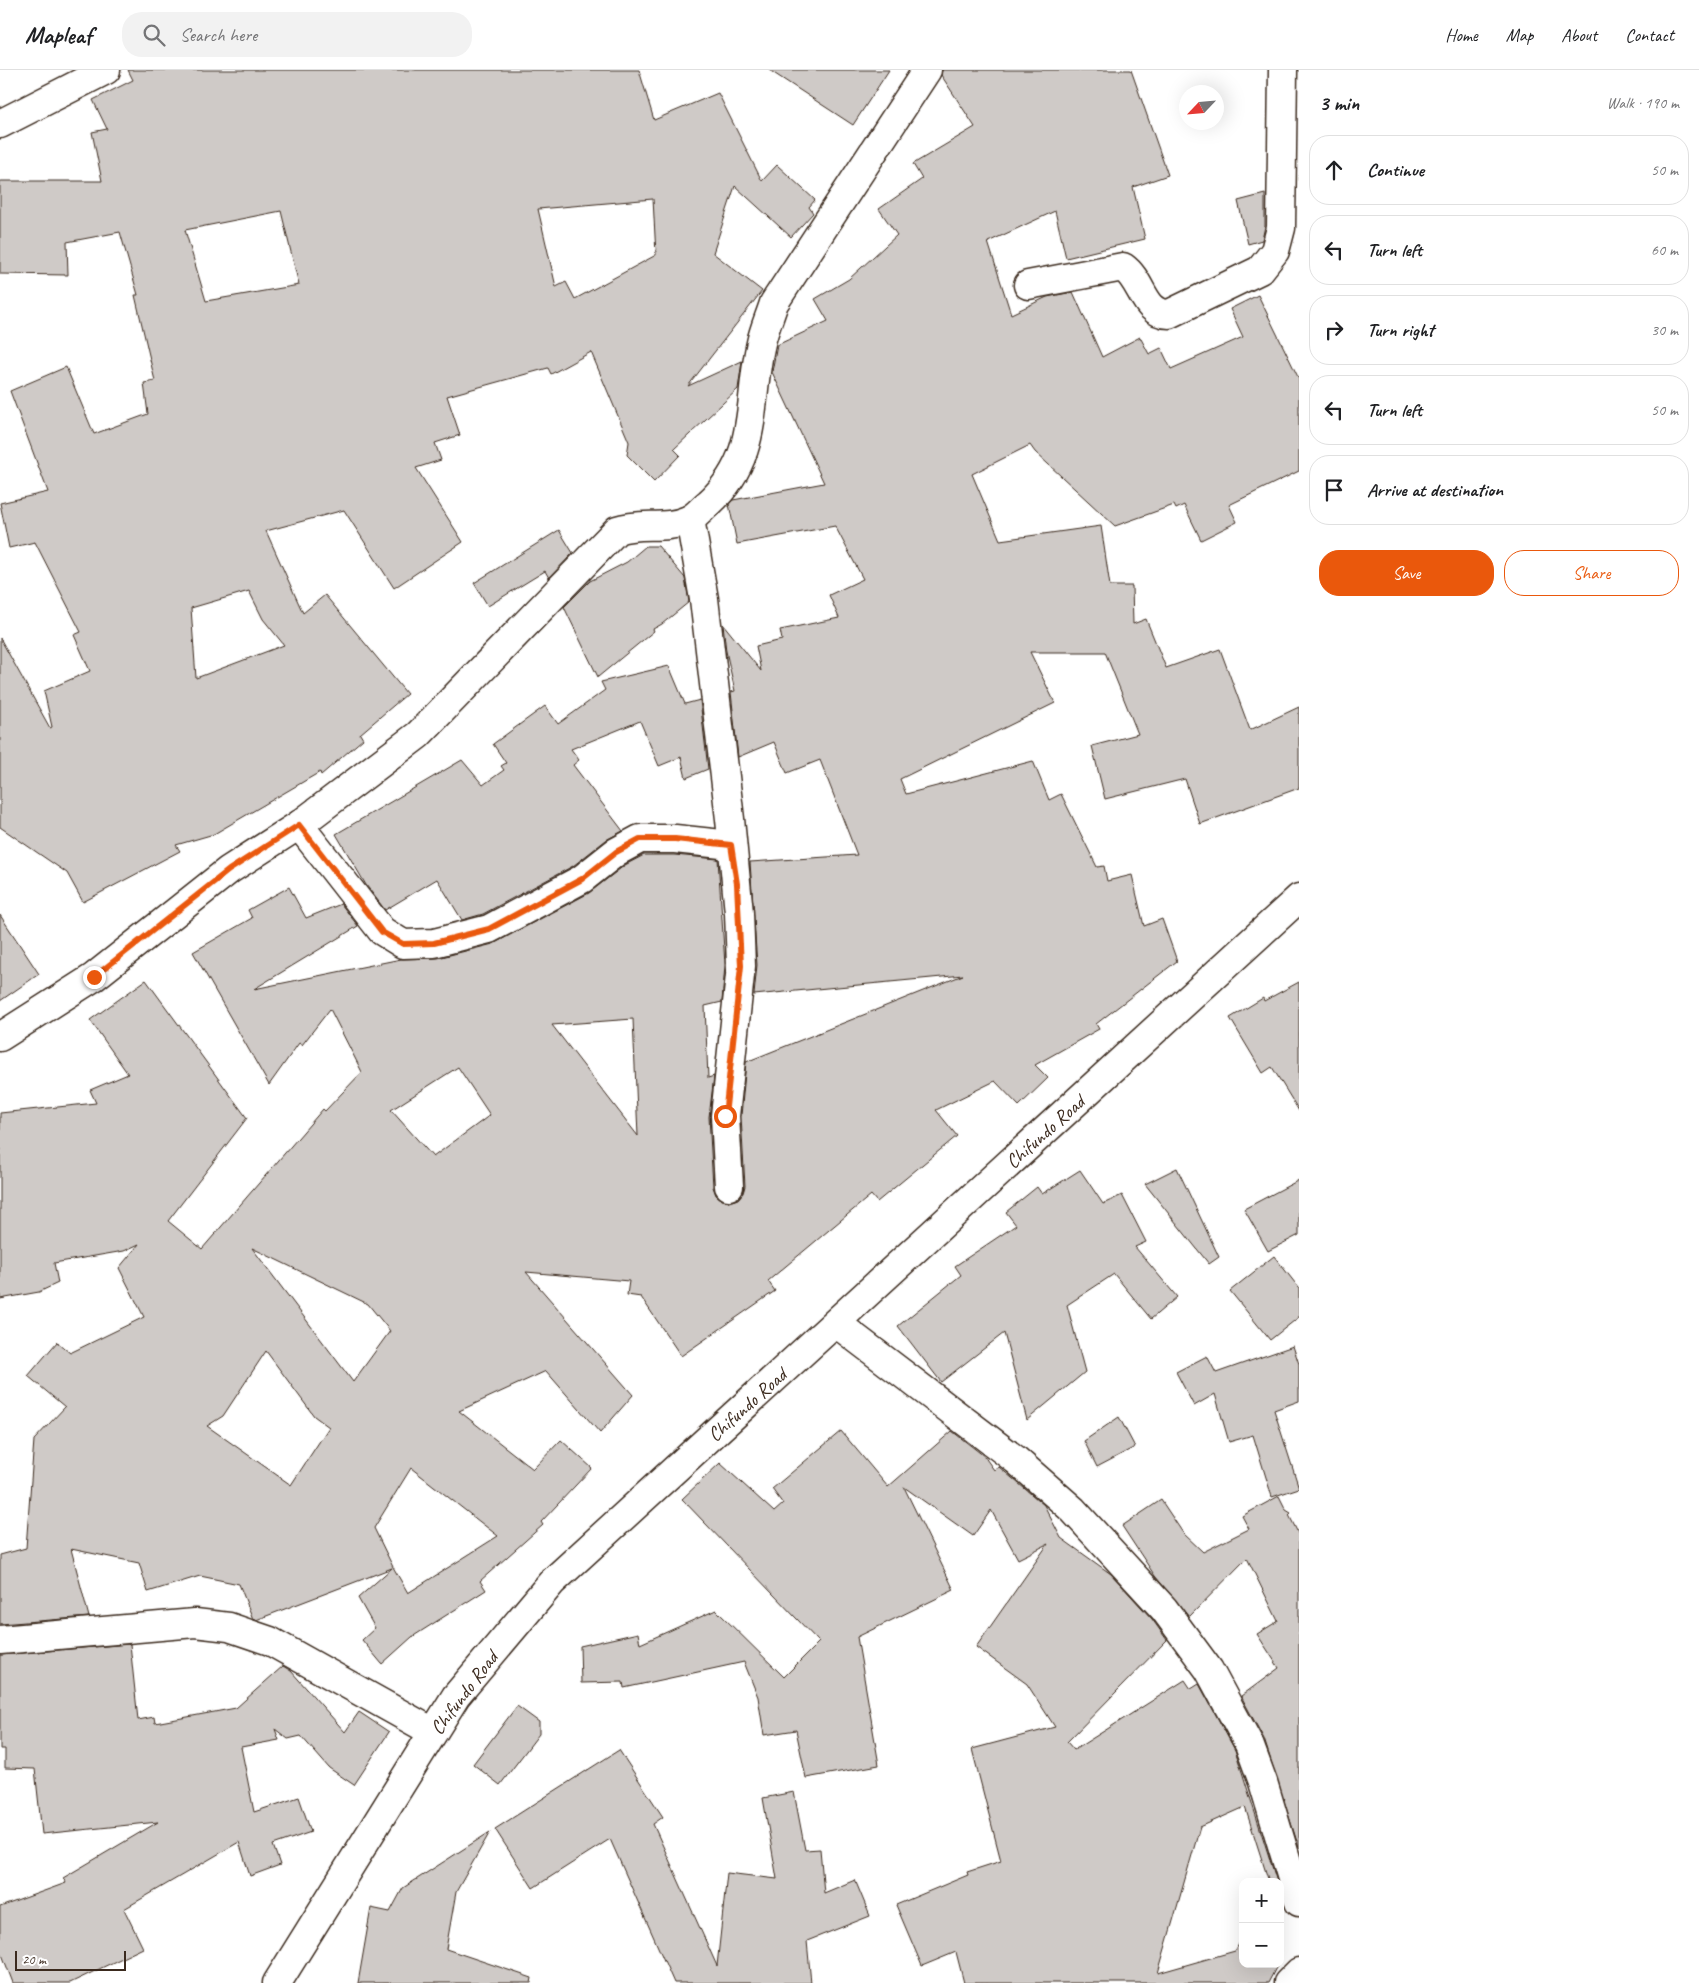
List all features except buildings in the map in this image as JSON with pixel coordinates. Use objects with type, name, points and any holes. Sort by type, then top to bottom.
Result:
[{"type":"street","points":[[0,124],[106,70]]},
{"type":"street","points":[[0,1037],[94,977],[229,870],[299,825],[418,735],[617,530],[630,526],[666,527],[690,519],[716,496],[739,463],[752,420],[760,343],[774,303],[927,70]]},
{"type":"street","points":[[1028,285],[1124,268],[1133,274],[1150,307],[1158,314],[1169,314],[1260,270],[1275,251],[1280,228],[1282,70]]},
{"type":"street","points":[[690,519],[704,599],[737,884],[741,966],[725,1116],[729,1186]]},
{"type":"street","points":[[299,825],[382,932],[403,944],[434,943],[489,929],[582,879],[616,852],[640,839],[675,839],[731,845]]},
{"type":"street","name":"Chifundo Road","points":[[278,1983],[456,1696],[552,1582],[1299,898]]},
{"type":"street","points":[[836,1323],[1016,1460],[1059,1498],[1164,1610],[1209,1670],[1249,1744],[1263,1782],[1299,1902]]},
{"type":"street","points":[[0,1640],[195,1623],[229,1627],[270,1641],[433,1732]]},
{"type":"street","points":[[1288,1983],[1299,1972]]},
{"type":"route","points":[[94,977],[229,870],[299,825],[382,932],[403,944],[434,943],[489,929],[582,879],[616,852],[640,839],[675,839],[731,845],[737,884],[741,966],[725,1116]]}]
